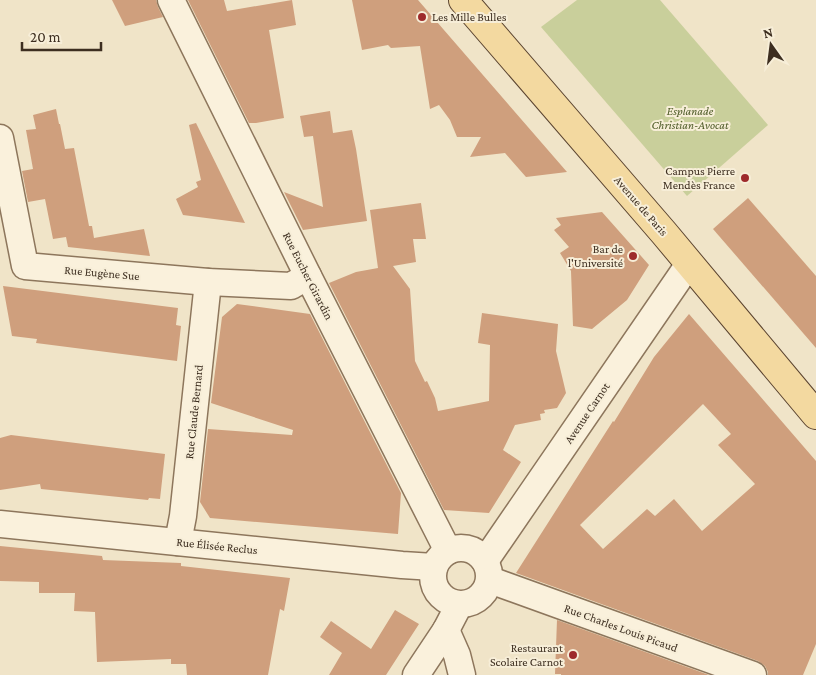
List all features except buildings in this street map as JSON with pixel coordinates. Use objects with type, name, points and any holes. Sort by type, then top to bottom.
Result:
[{"type":"main road","name":"Avenue de Paris","points":[[463,0],[664,233],[816,415]]},
{"type":"street","name":"Rue Eucher Girardin","points":[[171,0],[308,276],[441,559]]},
{"type":"street","name":"Rue Eugène Sue","points":[[0,138],[25,266],[208,282],[291,286],[308,276]]},
{"type":"street","name":"Avenue Carnot","points":[[488,571],[689,264]]},
{"type":"street","name":"Rue Claude Bernard","points":[[178,542],[183,516],[208,282]]},
{"type":"street","name":"Rue Élisée Reclus","points":[[0,524],[402,565],[441,559]]},
{"type":"street","points":[[456,548],[473,550],[480,555],[488,571],[487,588],[482,596],[476,601],[459,605],[443,599],[437,592],[432,576],[441,559],[456,548]]},
{"type":"street","name":"Rue Charles Louis Picaud","points":[[488,571],[753,675]]},
{"type":"street","points":[[416,675],[446,630],[459,605]]},
{"type":"street","points":[[446,630],[457,655],[462,675]]},
{"type":"green space","name":"Esplanade Christian-Avocat","points":[[577,0],[660,0],[768,125],[687,196],[541,27]]},
{"type":"place","name":"Les Mille Bulles","points":[[422,17]]},
{"type":"place","name":"Campus Pierre Mendès France","points":[[745,178]]},
{"type":"place","name":"Bar de l'Université","points":[[633,256]]},
{"type":"place","name":"Restaurant Scolaire Carnot","points":[[573,655]]}]
